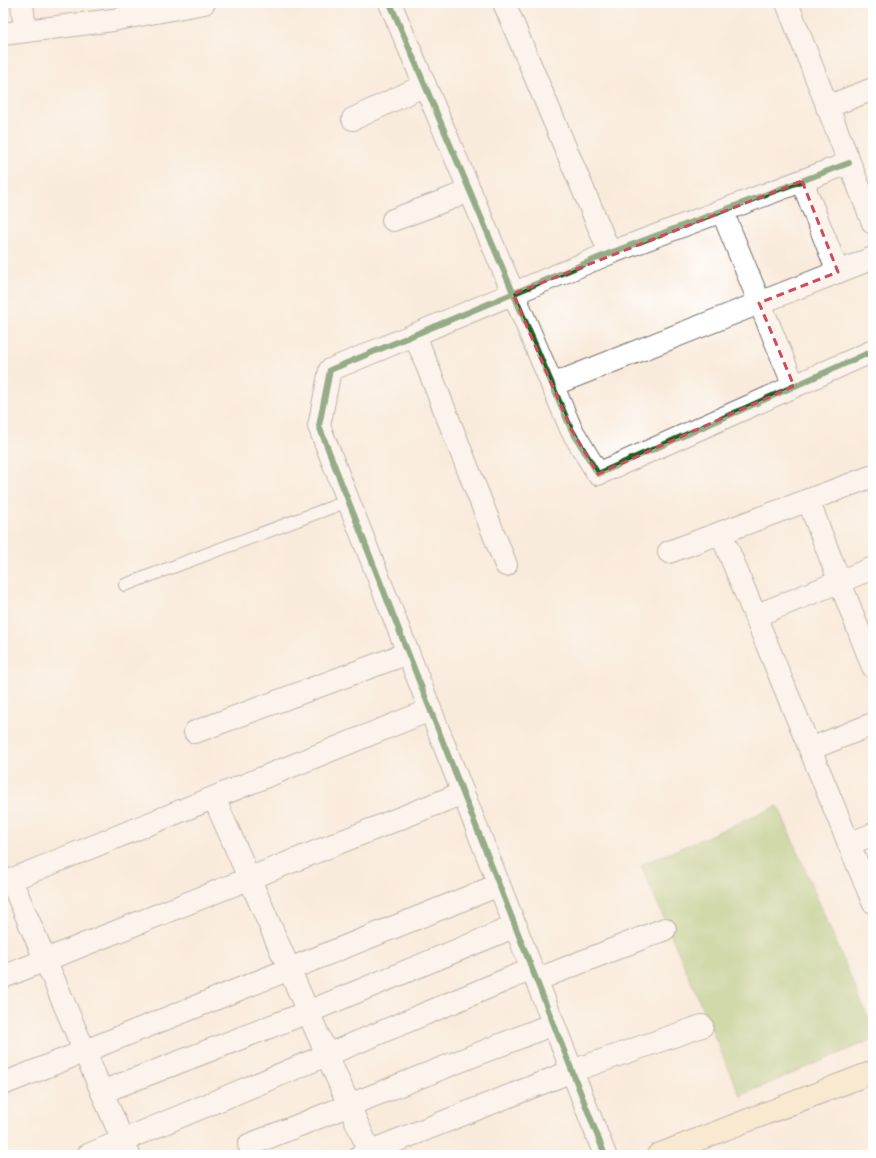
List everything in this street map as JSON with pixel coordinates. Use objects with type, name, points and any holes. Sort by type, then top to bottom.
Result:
[{"type":"street","points":[[22,3],[25,31]]},
{"type":"street","points":[[3,34],[113,20],[204,3]]},
{"type":"street","points":[[390,3],[571,429],[598,474],[873,351]]},
{"type":"street","points":[[504,3],[610,253]]},
{"type":"street","points":[[787,3],[873,223]]},
{"type":"street","points":[[352,119],[425,85]]},
{"type":"street","points":[[827,107],[873,89]]},
{"type":"street","points":[[605,1155],[319,426],[330,370],[610,253],[849,163]]},
{"type":"street","points":[[802,181],[838,272]]},
{"type":"street","points":[[393,220],[470,191]]},
{"type":"street","points":[[722,211],[794,386]]},
{"type":"street","points":[[552,385],[873,258]]},
{"type":"street","points":[[415,335],[506,565]]},
{"type":"street","points":[[669,552],[873,476]]},
{"type":"street","points":[[808,500],[873,667]]},
{"type":"street","points":[[721,532],[873,902]]},
{"type":"street","points":[[755,616],[873,568]]},
{"type":"street","points":[[195,732],[408,654]]},
{"type":"street","points":[[126,1148],[45,960],[7,881],[430,710]]},
{"type":"street","points":[[810,749],[873,724]]},
{"type":"street","points":[[3,977],[463,794]]},
{"type":"street","points":[[214,798],[349,1105],[367,1154],[572,1071],[702,1026]]},
{"type":"street","points":[[849,844],[873,834]]},
{"type":"street","points":[[3,1084],[499,886]]},
{"type":"street","points":[[102,1092],[308,1012],[516,926]]},
{"type":"street","points":[[88,1155],[126,1148],[327,1055],[534,974],[665,929]]},
{"type":"street","points":[[249,1145],[553,1024]]},
{"type":"street","points":[[658,1155],[873,1072]]},
{"type":"lane","points":[[126,585],[348,501]]},
{"type":"highlighted area","points":[[802,181],[838,272],[759,303],[794,386],[598,474],[571,429],[513,294]]},
{"type":"green space","points":[[778,806],[873,1029],[873,1039],[740,1096],[641,865]]},
{"type":"cycle path","points":[[390,3],[571,429],[598,474],[873,351]]},
{"type":"cycle path","points":[[605,1155],[319,426],[330,370],[610,253],[849,163]]}]
